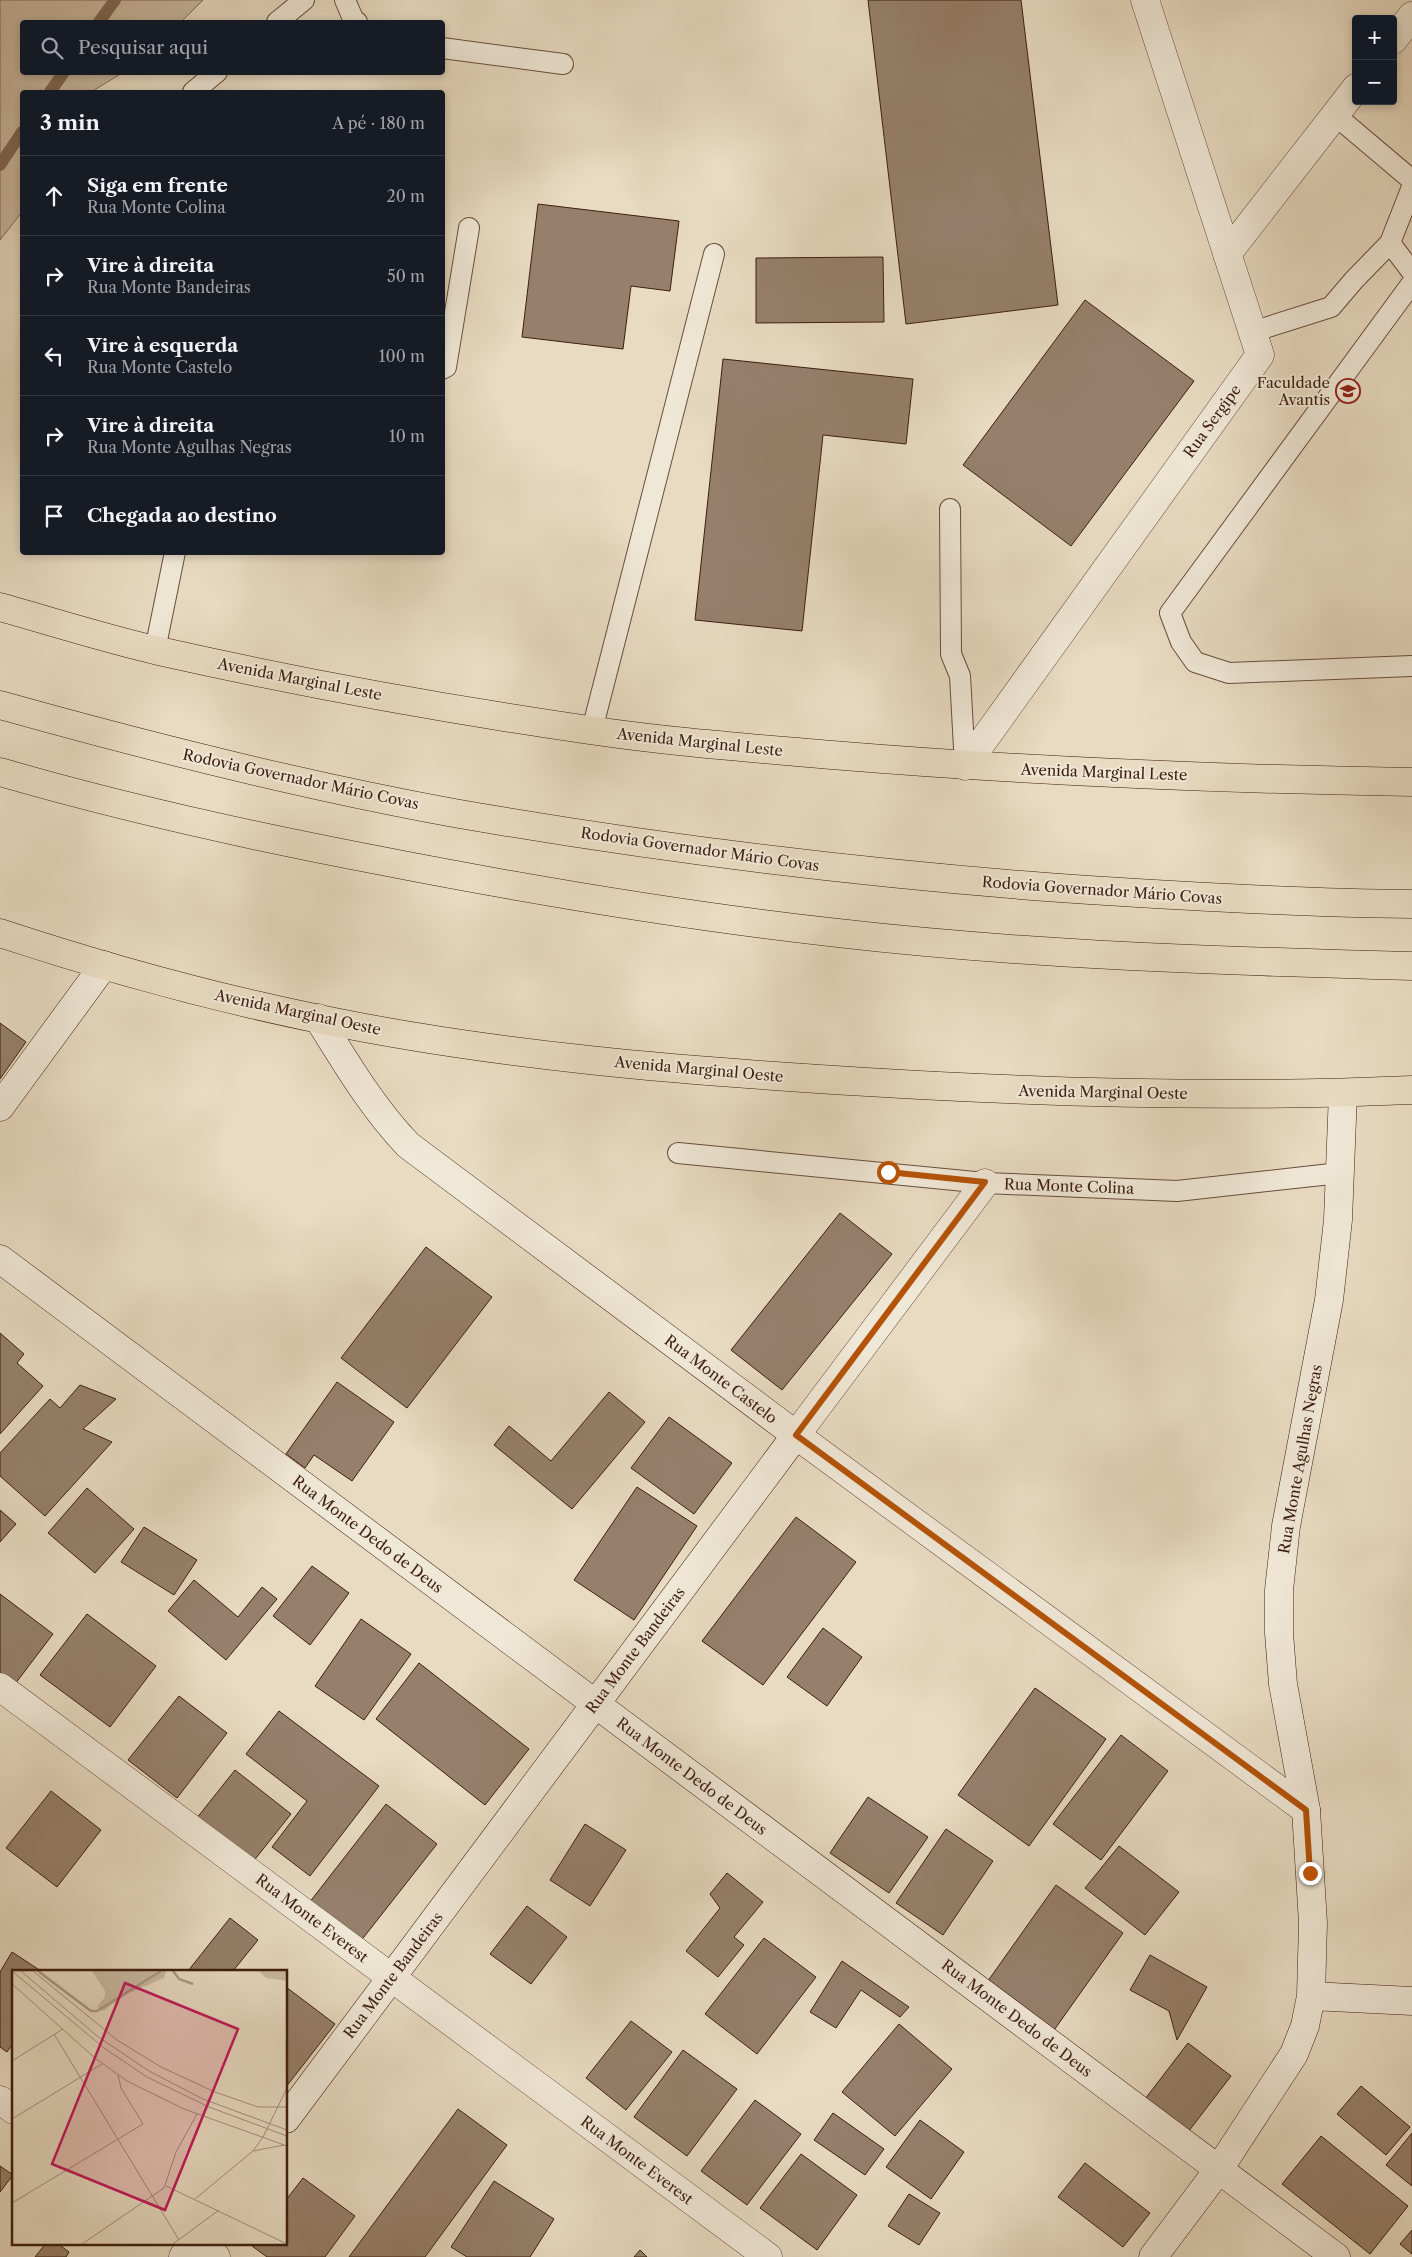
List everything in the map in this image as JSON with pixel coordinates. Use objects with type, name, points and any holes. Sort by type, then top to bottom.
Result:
[{"type":"main road","name":"Avenida Marginal Leste","points":[[0,607],[155,650],[442,706],[592,730],[749,748],[964,766],[1188,776],[1412,782]]},
{"type":"main road","name":"Rodovia Governador Mário Covas","points":[[0,705],[262,773],[453,812],[637,842],[809,865],[989,882],[1191,897],[1338,904],[1412,904]]},
{"type":"main road","points":[[0,772],[253,836],[464,877],[636,907],[840,933],[1044,951],[1232,961],[1412,966]]},
{"type":"main road","name":"Avenida Marginal Oeste","points":[[0,932],[104,965],[318,1018],[437,1040],[593,1060],[780,1077],[997,1090],[1178,1094],[1343,1093],[1412,1090]]},
{"type":"street","name":"Rua Sergipe","points":[[964,766],[1260,355],[1145,0]]},
{"type":"street","points":[[1397,35],[1412,16]]},
{"type":"street","points":[[1227,254],[1352,93]]},
{"type":"street","points":[[0,1107],[104,965]]},
{"type":"street","name":"Rua Monte Castelo","points":[[318,1018],[365,1094],[385,1121],[408,1145],[796,1435],[1306,1810]]},
{"type":"street","name":"Rua Monte Agulhas Negras","points":[[1153,2257],[1219,2170],[1294,2054],[1305,2026],[1311,1996],[1313,1923],[1306,1810],[1284,1684],[1279,1633],[1279,1590],[1286,1526],[1329,1300],[1338,1220],[1343,1093]]},
{"type":"street","name":"Rua Monte Bandeiras","points":[[288,2116],[985,1182]]},
{"type":"street","name":"Rua Monte Dedo de Deus","points":[[0,1259],[1336,2257]]},
{"type":"street","name":"Rua Monte Everest","points":[[0,1687],[768,2257]]},
{"type":"street","points":[[1311,1996],[1412,2002]]},
{"type":"street","points":[[0,2100],[12,2109]]},
{"type":"street","points":[[183,2257],[193,2244]]},
{"type":"street","points":[[199,2244],[216,2257]]},
{"type":"lane","points":[[279,20],[304,0]]},
{"type":"lane","points":[[345,0],[354,20]]},
{"type":"lane","points":[[445,48],[563,64]]},
{"type":"lane","points":[[195,90],[213,75]]},
{"type":"lane","points":[[1334,115],[1412,180]]},
{"type":"lane","points":[[1252,332],[1331,307],[1390,243],[1412,187]]},
{"type":"lane","points":[[445,368],[469,228]]},
{"type":"lane","points":[[1390,243],[1412,272]]},
{"type":"lane","points":[[592,730],[714,254]]},
{"type":"lane","points":[[1412,283],[1170,614],[1181,642],[1196,662],[1228,673],[1412,666]]},
{"type":"lane","points":[[950,508],[951,654],[960,676],[964,766]]},
{"type":"lane","points":[[155,650],[174,555]]},
{"type":"lane","name":"Rua Monte Colina","points":[[678,1153],[985,1182],[1177,1191],[1340,1173]]},
{"type":"shaded area","points":[[0,0],[203,0],[183,20],[20,20],[20,75],[119,75],[94,90],[20,90],[20,215],[0,240]]},
{"type":"building","points":[[868,0],[1021,0],[1058,305],[906,324]]},
{"type":"building","points":[[538,204],[679,221],[670,291],[631,286],[623,349],[522,337]]},
{"type":"building","points":[[883,257],[884,322],[756,323],[756,258]]},
{"type":"building","points":[[1085,300],[1194,381],[1071,546],[963,465]]},
{"type":"building","points":[[723,359],[913,379],[906,444],[823,435],[802,631],[695,620]]},
{"type":"building","points":[[0,1023],[26,1042],[0,1079]]},
{"type":"building","points":[[840,1213],[892,1254],[782,1390],[731,1350]]},
{"type":"building","points":[[426,1247],[492,1297],[407,1408],[341,1358]]},
{"type":"building","points":[[0,1333],[24,1354],[17,1363],[43,1386],[0,1434]]},
{"type":"building","points":[[337,1382],[394,1422],[352,1481],[314,1455],[305,1468],[286,1454]]},
{"type":"building","points":[[80,1385],[116,1399],[83,1429],[112,1442],[45,1516],[0,1476],[0,1453],[50,1399],[60,1408]]},
{"type":"building","points":[[609,1392],[645,1422],[572,1509],[494,1445],[509,1426],[551,1461]]},
{"type":"building","points":[[669,1417],[732,1463],[694,1514],[631,1468]]},
{"type":"building","points":[[637,1487],[697,1526],[634,1620],[574,1580]]},
{"type":"building","points":[[87,1488],[134,1529],[95,1573],[48,1533]]},
{"type":"building","points":[[0,1510],[16,1524],[0,1542]]},
{"type":"building","points":[[796,1517],[856,1562],[763,1685],[702,1641]]},
{"type":"building","points":[[144,1527],[197,1560],[174,1595],[121,1562]]},
{"type":"building","points":[[312,1566],[349,1593],[310,1645],[273,1616]]},
{"type":"building","points":[[194,1580],[238,1617],[262,1587],[277,1599],[226,1660],[168,1611]]},
{"type":"building","points":[[0,1594],[53,1634],[12,1688],[0,1679]]},
{"type":"building","points":[[87,1614],[156,1666],[110,1727],[40,1675]]},
{"type":"building","points":[[361,1619],[411,1654],[364,1720],[315,1686]]},
{"type":"building","points":[[823,1628],[862,1657],[827,1706],[787,1677]]},
{"type":"building","points":[[419,1663],[529,1749],[485,1805],[376,1719]]},
{"type":"building","points":[[1035,1688],[1106,1739],[1029,1846],[958,1795]]},
{"type":"building","points":[[179,1696],[227,1733],[177,1798],[128,1760]]},
{"type":"building","points":[[279,1711],[379,1786],[310,1876],[272,1847],[307,1801],[246,1754]]},
{"type":"building","points":[[1121,1735],[1168,1771],[1101,1860],[1053,1824]]},
{"type":"building","points":[[235,1770],[291,1814],[252,1863],[196,1819]]},
{"type":"building","points":[[51,1791],[101,1830],[57,1887],[6,1848]]},
{"type":"building","points":[[868,1797],[928,1837],[889,1893],[830,1853]]},
{"type":"building","points":[[386,1804],[437,1844],[360,1942],[309,1903]]},
{"type":"building","points":[[585,1824],[626,1850],[590,1906],[550,1880]]},
{"type":"building","points":[[946,1829],[993,1861],[943,1935],[896,1903]]},
{"type":"building","points":[[1119,1846],[1179,1892],[1145,1935],[1085,1888]]},
{"type":"building","points":[[727,1873],[763,1902],[734,1937],[744,1945],[718,1977],[686,1951],[720,1908],[710,1894]]},
{"type":"building","points":[[1056,1885],[1123,1933],[1052,2033],[985,1985]]},
{"type":"building","points":[[527,1906],[567,1937],[531,1984],[490,1954]]},
{"type":"building","points":[[230,1918],[258,1940],[234,1970],[189,1970]]},
{"type":"building","points":[[764,1938],[816,1977],[757,2054],[705,2014]]},
{"type":"building","points":[[12,1952],[39,1970],[12,1970],[12,2045],[7,2052],[0,2047],[0,1972]]},
{"type":"building","points":[[1150,1955],[1207,1987],[1177,2040],[1169,2011],[1130,1990]]},
{"type":"building","points":[[842,1961],[909,2007],[900,2017],[861,1990],[836,2028],[810,2012]]},
{"type":"building","points":[[288,1989],[335,2024],[288,2084]]},
{"type":"building","points":[[631,2021],[672,2052],[626,2110],[586,2078]]},
{"type":"building","points":[[899,2024],[952,2069],[895,2136],[842,2092]]},
{"type":"building","points":[[1188,2043],[1231,2076],[1185,2136],[1142,2103]]},
{"type":"building","points":[[683,2050],[737,2089],[687,2156],[634,2117]]},
{"type":"building","points":[[1361,2086],[1410,2127],[1386,2155],[1337,2114]]},
{"type":"building","points":[[755,2100],[801,2134],[747,2205],[701,2171]]},
{"type":"building","points":[[458,2109],[507,2145],[425,2257],[349,2257]]},
{"type":"building","points":[[833,2113],[884,2149],[865,2175],[814,2140]]},
{"type":"building","points":[[920,2120],[964,2152],[931,2199],[886,2167]]},
{"type":"building","points":[[1412,2133],[1412,2186],[1386,2165]]},
{"type":"building","points":[[1321,2136],[1408,2206],[1370,2254],[1282,2184]]},
{"type":"building","points":[[801,2154],[857,2195],[817,2250],[760,2208]]},
{"type":"building","points":[[1085,2163],[1150,2213],[1123,2247],[1058,2197]]},
{"type":"building","points":[[0,2166],[12,2174],[12,2176],[0,2192]]},
{"type":"building","points":[[303,2178],[355,2216],[325,2257],[267,2257],[252,2246],[253,2244],[288,2244],[288,2197]]},
{"type":"building","points":[[494,2181],[554,2219],[530,2257],[467,2257],[451,2247]]},
{"type":"building","points":[[909,2194],[940,2213],[919,2245],[888,2226]]},
{"type":"building","points":[[1412,2230],[1412,2254],[1400,2244]]},
{"type":"building","points":[[45,2244],[58,2244],[69,2252],[66,2257],[35,2257]]},
{"type":"building","points":[[640,2250],[647,2257],[634,2257]]},
{"type":"waterway","points":[[100,20],[115,0]]},
{"type":"waterway","points":[[51,90],[62,75]]},
{"type":"waterway","points":[[0,165],[20,135]]},
{"type":"place","name":"Faculdade Avantis","points":[[1348,391]]},
{"type":"route","points":[[888,1172],[985,1182],[796,1435],[1306,1810],[1310,1873]]}]
